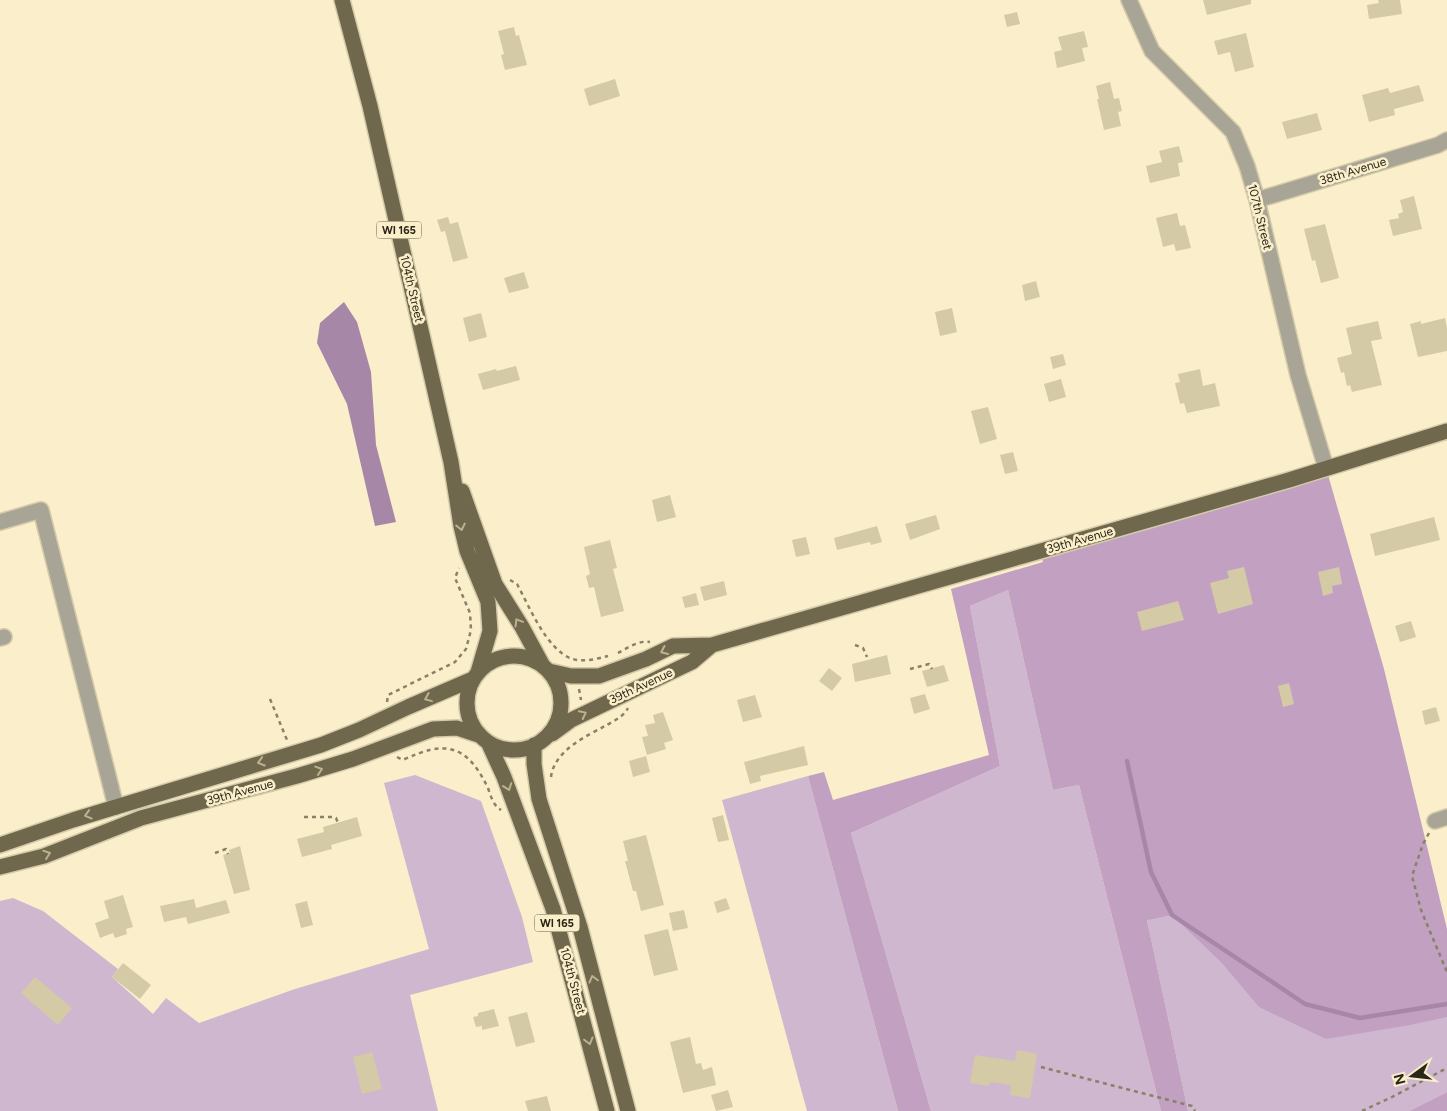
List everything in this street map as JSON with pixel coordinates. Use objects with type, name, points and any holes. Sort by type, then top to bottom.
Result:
[{"type":"main road","name":"104th Street","points":[[342,0],[370,106],[451,462],[463,535],[467,551],[488,602],[490,631],[476,676]]},
{"type":"main road","name":"39th Avenue","points":[[545,668],[571,676],[599,676],[646,659],[673,646],[712,645],[1326,468],[1447,431]]},
{"type":"main road","name":"104th Street","points":[[451,462],[495,584],[545,668]]},
{"type":"main road","name":"39th Avenue","points":[[539,743],[571,720],[692,662],[712,645]]},
{"type":"main road","points":[[476,676],[489,663],[502,657],[516,656],[529,658],[545,668]]},
{"type":"main road","name":"WI 165","points":[[539,743],[553,729],[560,715],[561,699],[558,684],[545,668]]},
{"type":"main road","name":"39th Avenue","points":[[0,846],[116,807],[321,745],[359,730],[476,676]]},
{"type":"main road","name":"WI 165","points":[[476,676],[468,694],[468,709],[472,724],[485,739]]},
{"type":"main road","name":"39th Avenue","points":[[0,867],[44,856],[141,818],[297,776],[380,750],[433,729],[457,728],[485,739]]},
{"type":"main road","name":"104th Street","points":[[485,739],[507,785],[553,909],[607,1111]]},
{"type":"main road","points":[[485,739],[503,748],[519,750],[539,743]]},
{"type":"main road","name":"104th Street","points":[[539,743],[534,764],[539,799],[580,928],[628,1111]]},
{"type":"main road","points":[[290,754],[297,776]]},
{"type":"street","name":"107th Street","points":[[1129,0],[1152,51],[1233,132],[1247,166],[1257,200],[1298,375],[1326,468]]},
{"type":"street","name":"38th Avenue","points":[[1257,200],[1438,146],[1447,140]]},
{"type":"street","points":[[0,522],[40,510],[116,807]]},
{"type":"path","points":[[388,695],[455,662],[466,649],[471,630],[470,613],[455,578]]},
{"type":"path","points":[[517,584],[555,649],[571,658],[592,660],[615,655],[629,647]]},
{"type":"path","points":[[855,645],[862,648],[867,657]]},
{"type":"path","points":[[910,669],[928,664],[932,669]]},
{"type":"path","points":[[579,688],[579,697],[583,703]]},
{"type":"path","points":[[270,699],[287,738],[290,754]]},
{"type":"path","points":[[551,775],[556,761],[568,748],[626,713]]},
{"type":"path","points":[[403,760],[419,752],[444,747],[460,752],[472,760],[487,784]]},
{"type":"path","points":[[304,817],[333,817],[336,818],[338,823]]},
{"type":"path","points":[[1441,819],[1423,844],[1412,876],[1421,910],[1447,972]]},
{"type":"path","points":[[215,853],[226,849],[228,854]]},
{"type":"path","points":[[1041,1067],[1192,1106],[1195,1111]]},
{"type":"path","points":[[1362,1111],[1447,1068]]},
{"type":"shaded area","points":[[344,302],[357,322],[371,372],[376,445],[396,522],[375,526],[347,404],[317,343],[320,323]]},
{"type":"shaded area","points":[[1326,468],[1384,669],[1447,929],[1447,1017],[1326,1039],[1259,1007],[1222,963],[1172,915],[1147,920],[1188,1111],[1161,1111],[1079,785],[1053,790],[1008,590],[970,606],[1000,766],[851,833],[931,1111],[898,1111],[808,776],[824,772],[833,800],[989,755],[951,589],[1043,562],[1040,551]]},
{"type":"shaded area","points":[[1008,590],[1053,790],[1079,785],[1161,1111],[931,1111],[851,833],[1000,766],[970,606]]},
{"type":"shaded area","points":[[415,775],[481,801],[522,917],[533,962],[410,995],[438,1111],[0,1111],[0,901],[13,898],[43,911],[118,969],[112,977],[153,1014],[166,998],[199,1023],[295,989],[429,949],[384,783]]},
{"type":"shaded area","points":[[808,776],[898,1111],[807,1111],[722,800]]},
{"type":"shaded area","points":[[1141,892],[1447,952],[1447,1092],[1409,1111],[1188,1111]]},
{"type":"shaded area","points":[[1447,1092],[1447,1111],[1409,1111]]},
{"type":"building","points":[[1203,0],[1251,0],[1251,4],[1207,15]]},
{"type":"building","points":[[1378,0],[1400,0],[1402,14],[1369,19],[1367,5],[1379,3]]},
{"type":"building","points":[[1017,12],[1020,24],[1007,27],[1004,15]]},
{"type":"building","points":[[514,27],[516,36],[519,35],[527,65],[505,70],[501,55],[504,54],[498,31]]},
{"type":"building","points":[[1084,31],[1088,47],[1082,48],[1085,61],[1057,68],[1054,52],[1062,50],[1058,37]]},
{"type":"building","points":[[1246,33],[1254,67],[1235,72],[1230,52],[1218,55],[1214,41]]},
{"type":"building","points":[[615,79],[620,96],[589,106],[584,89]]},
{"type":"building","points":[[1110,82],[1114,99],[1119,98],[1122,111],[1118,112],[1121,126],[1104,130],[1096,86]]},
{"type":"building","points":[[1419,85],[1424,101],[1394,109],[1395,115],[1369,122],[1362,95],[1388,88],[1390,93]]},
{"type":"building","points":[[1317,113],[1322,130],[1287,139],[1282,122]]},
{"type":"building","points":[[1179,146],[1183,162],[1178,163],[1180,176],[1150,183],[1146,166],[1162,162],[1159,151]]},
{"type":"building","points":[[1414,196],[1422,229],[1393,236],[1389,220],[1399,218],[1398,214],[1403,212],[1400,200]]},
{"type":"building","points":[[1177,213],[1180,226],[1185,225],[1191,248],[1176,251],[1174,244],[1163,247],[1156,218]]},
{"type":"building","points":[[448,217],[450,224],[458,222],[468,258],[453,262],[445,231],[441,232],[437,220]]},
{"type":"building","points":[[1325,224],[1339,278],[1321,283],[1315,260],[1312,261],[1304,229]]},
{"type":"building","points":[[524,272],[529,288],[509,293],[504,278]]},
{"type":"building","points":[[1036,281],[1040,297],[1025,301],[1022,285]]},
{"type":"building","points":[[952,308],[957,332],[940,336],[935,312]]},
{"type":"building","points":[[481,313],[487,337],[469,342],[463,318]]},
{"type":"building","points":[[1445,318],[1447,351],[1418,357],[1410,324],[1421,321],[1421,324]]},
{"type":"building","points":[[1378,321],[1382,339],[1371,341],[1382,385],[1352,392],[1350,385],[1347,386],[1344,372],[1341,373],[1337,358],[1352,354],[1346,328]]},
{"type":"building","points":[[1063,354],[1066,365],[1053,369],[1050,357]]},
{"type":"building","points":[[516,366],[520,380],[483,390],[478,374]]},
{"type":"building","points":[[1200,369],[1203,386],[1215,383],[1220,406],[1187,413],[1184,403],[1180,404],[1175,383],[1180,382],[1178,374]]},
{"type":"building","points":[[1061,379],[1066,397],[1049,402],[1044,384]]},
{"type":"building","points":[[988,407],[997,439],[980,444],[971,411]]},
{"type":"building","points":[[1013,452],[1018,471],[1005,474],[1000,455]]},
{"type":"building","points":[[670,495],[676,517],[657,522],[652,500]]},
{"type":"building","points":[[936,515],[940,529],[910,540],[905,524]]},
{"type":"building","points":[[1434,517],[1440,540],[1375,556],[1370,534]]},
{"type":"building","points":[[877,526],[882,542],[871,545],[870,542],[837,550],[834,538]]},
{"type":"building","points":[[806,537],[810,554],[796,557],[792,540]]},
{"type":"building","points":[[610,540],[617,568],[613,569],[624,611],[601,617],[594,587],[589,588],[586,576],[590,574],[584,547]]},
{"type":"building","points":[[1244,567],[1253,604],[1218,614],[1210,583],[1229,578],[1227,571]]},
{"type":"building","points":[[1339,567],[1342,584],[1332,586],[1333,593],[1323,596],[1318,572]]},
{"type":"building","points":[[724,581],[727,595],[704,601],[700,587]]},
{"type":"building","points":[[696,593],[699,605],[685,608],[682,597]]},
{"type":"building","points":[[1178,601],[1184,620],[1142,631],[1137,612]]},
{"type":"building","points":[[1411,621],[1416,637],[1400,642],[1395,626]]},
{"type":"building","points":[[887,655],[891,674],[855,682],[852,664]]},
{"type":"building","points":[[944,665],[949,681],[927,687],[922,671]]},
{"type":"building","points":[[829,668],[842,678],[832,691],[819,681]]},
{"type":"building","points":[[1289,683],[1294,704],[1283,707],[1278,686]]},
{"type":"building","points":[[925,694],[930,709],[914,714],[910,698]]},
{"type":"building","points":[[755,695],[762,717],[743,722],[737,700]]},
{"type":"building","points":[[1436,707],[1440,721],[1425,725],[1422,711]]},
{"type":"building","points":[[663,712],[673,740],[664,743],[666,749],[647,755],[642,737],[648,736],[645,725],[655,723],[653,715]]},
{"type":"building","points":[[804,746],[808,765],[760,776],[761,781],[750,784],[744,762]]},
{"type":"building","points":[[646,756],[650,772],[633,777],[629,761]]},
{"type":"building","points":[[723,815],[729,840],[718,842],[712,818]]},
{"type":"building","points":[[357,817],[362,836],[331,845],[332,849],[302,857],[297,839],[324,832],[323,827]]},
{"type":"building","points":[[646,835],[664,905],[641,911],[636,891],[633,891],[625,861],[628,861],[623,841]]},
{"type":"building","points":[[240,846],[250,890],[234,894],[223,855],[230,853],[229,850]]},
{"type":"building","points":[[123,895],[133,927],[126,929],[127,934],[115,938],[113,933],[100,938],[95,923],[109,918],[104,901]]},
{"type":"building","points":[[726,898],[730,909],[717,913],[714,902]]},
{"type":"building","points":[[194,899],[196,908],[226,900],[230,913],[188,924],[186,917],[164,922],[160,906]]},
{"type":"building","points":[[307,901],[313,925],[301,928],[295,904]]},
{"type":"building","points":[[684,910],[688,928],[673,931],[669,913]]},
{"type":"building","points":[[668,929],[678,970],[654,976],[644,935]]},
{"type":"building","points":[[123,963],[151,985],[140,999],[112,977]]},
{"type":"building","points":[[35,977],[72,1008],[58,1025],[21,993]]},
{"type":"building","points":[[494,1009],[499,1026],[482,1030],[482,1026],[476,1027],[473,1017],[478,1016],[478,1013]]},
{"type":"building","points":[[527,1012],[535,1042],[516,1047],[508,1017]]},
{"type":"building","points":[[690,1037],[696,1064],[701,1063],[703,1070],[712,1067],[716,1085],[683,1093],[670,1042]]},
{"type":"building","points":[[1017,1050],[1037,1054],[1030,1098],[1010,1095],[1011,1085],[990,1082],[989,1086],[970,1083],[975,1055],[1015,1061]]},
{"type":"building","points":[[372,1052],[382,1089],[362,1094],[353,1057]]},
{"type":"building","points":[[728,1090],[733,1107],[716,1111],[711,1095]]},
{"type":"building","points":[[547,1096],[551,1111],[528,1111],[525,1101]]},
{"type":"waterway","points":[[1127,761],[1151,872],[1172,915],[1305,1004],[1360,1018],[1447,1004]]}]
